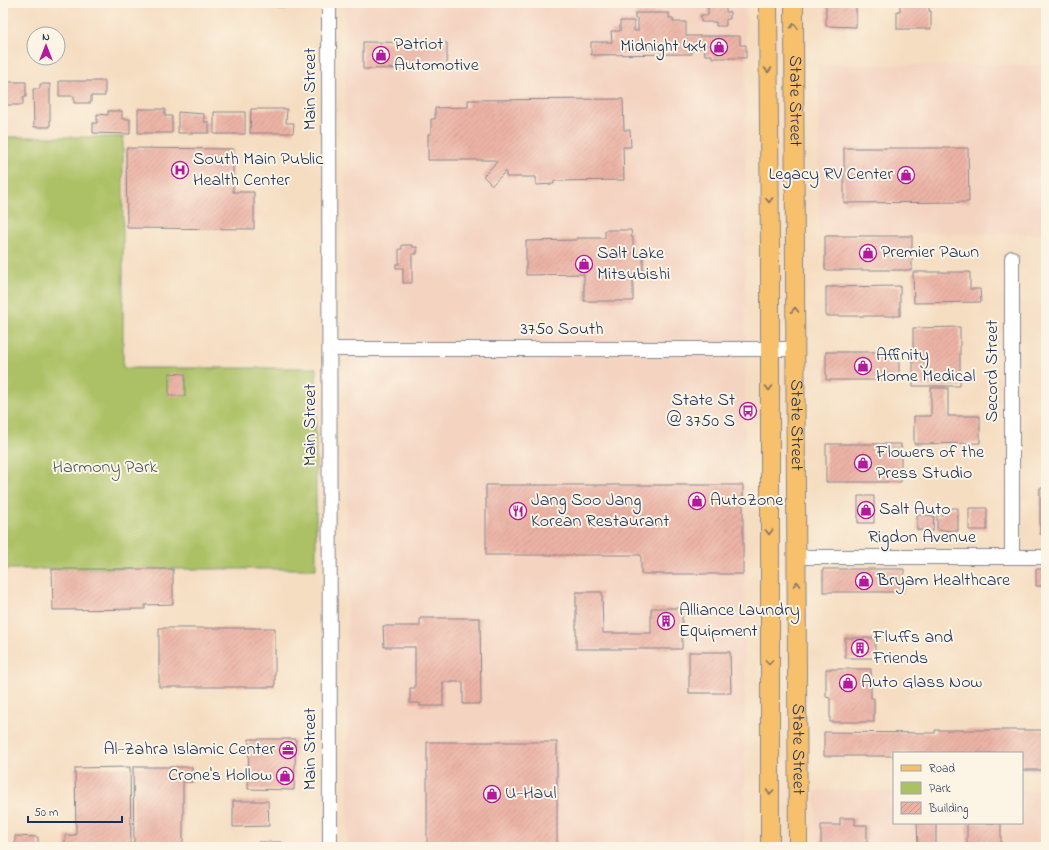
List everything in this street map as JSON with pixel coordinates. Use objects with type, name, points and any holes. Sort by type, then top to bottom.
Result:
[{"type":"main road","name":"State Street","points":[[768,3],[770,847]]},
{"type":"main road","name":"State Street","points":[[794,3],[798,847]]},
{"type":"street","name":"Main Street","points":[[329,3],[330,847]]},
{"type":"street","name":"Secord Street","points":[[1012,258],[1012,557]]},
{"type":"street","name":"3750 South","points":[[330,349],[795,349]]},
{"type":"street","name":"Rigdon Avenue","points":[[797,557],[1046,557]]},
{"type":"shaded area","points":[[345,3],[746,3],[745,847],[348,847]]},
{"type":"shaded area","points":[[818,65],[1046,65],[1046,234],[819,233]]},
{"type":"shaded area","points":[[816,790],[893,791],[893,824],[1023,824],[1023,791],[1046,791],[1046,847],[817,847]]},
{"type":"green space","name":"Harmony Park","points":[[3,137],[123,137],[123,368],[316,368],[316,569],[3,569]]},
{"type":"building","points":[[277,3],[294,3],[294,7],[277,7]]},
{"type":"building","points":[[826,3],[856,4],[856,27],[826,26]]},
{"type":"building","points":[[708,4],[726,4],[726,12],[730,12],[730,19],[726,19],[726,26],[716,26],[716,22],[701,22],[701,15],[708,15]]},
{"type":"building","points":[[900,4],[929,4],[929,11],[931,11],[931,29],[897,29],[897,11],[900,11]]},
{"type":"building","points":[[635,13],[669,13],[669,18],[673,18],[673,22],[686,22],[686,36],[740,36],[740,45],[746,45],[746,58],[712,58],[712,55],[705,55],[704,48],[692,48],[692,54],[591,55],[591,42],[612,42],[611,31],[620,31],[620,21],[634,21],[634,31],[638,31],[638,19],[635,19]]},
{"type":"building","points":[[363,42],[447,43],[447,68],[363,69]]},
{"type":"building","points":[[59,81],[105,81],[105,96],[91,96],[91,103],[74,103],[74,96],[59,96]]},
{"type":"building","points":[[3,82],[26,82],[26,97],[23,97],[23,105],[3,105]]},
{"type":"building","points":[[40,84],[50,84],[50,127],[34,127],[33,89],[40,89]]},
{"type":"building","points":[[623,99],[624,130],[630,130],[631,147],[623,147],[624,180],[554,181],[554,184],[536,185],[536,177],[506,177],[506,171],[492,185],[483,176],[497,162],[494,160],[428,160],[428,134],[431,134],[431,119],[435,119],[435,108],[468,107],[468,100]]},
{"type":"building","points":[[138,109],[165,109],[165,116],[172,116],[172,133],[138,133]]},
{"type":"building","points":[[251,109],[287,109],[286,123],[294,123],[293,133],[250,133]]},
{"type":"building","points":[[108,111],[122,111],[122,119],[130,119],[130,134],[93,133],[93,123],[97,123],[97,114],[108,115]]},
{"type":"building","points":[[178,112],[204,114],[204,122],[209,122],[209,133],[178,133]]},
{"type":"building","points":[[214,112],[245,112],[245,134],[214,134]]},
{"type":"building","name":"South Main Public Health Center","points":[[126,148],[233,149],[233,192],[254,192],[254,229],[127,228]]},
{"type":"building","name":"Legacy RV Center","points":[[844,148],[968,148],[969,202],[844,203]]},
{"type":"building","name":"Salt Lake Mitsubishi","points":[[605,230],[631,230],[633,238],[633,255],[643,255],[643,273],[633,273],[633,301],[584,301],[584,274],[526,275],[526,241],[605,238]]},
{"type":"building","name":"Premier Pawn","points":[[825,236],[912,236],[912,270],[825,270]]},
{"type":"building","points":[[402,245],[412,245],[412,247],[417,247],[417,254],[412,254],[412,283],[403,283],[403,268],[396,268],[396,264],[399,264],[399,249],[402,249]]},
{"type":"building","points":[[913,272],[970,272],[970,289],[980,289],[981,302],[914,303]]},
{"type":"building","points":[[900,286],[900,316],[826,316],[826,287]]},
{"type":"building","points":[[960,327],[960,386],[913,386],[913,328]]},
{"type":"building","name":"Affinity Home Medical","points":[[826,352],[899,352],[899,380],[826,380]]},
{"type":"building","points":[[169,373],[185,374],[185,396],[169,396]]},
{"type":"building","points":[[931,388],[948,388],[948,416],[980,416],[980,443],[914,444],[914,416],[931,416]]},
{"type":"building","name":"Flowers of the Press Studio","points":[[826,444],[901,444],[901,482],[826,482]]},
{"type":"building","points":[[486,485],[743,485],[743,574],[641,574],[641,555],[486,555]]},
{"type":"building","points":[[1040,488],[1046,488],[1046,534],[1040,534]]},
{"type":"building","name":"Salt Auto","points":[[858,496],[874,496],[874,523],[858,523]]},
{"type":"building","points":[[943,508],[958,508],[958,531],[937,530],[937,515],[943,515]]},
{"type":"building","points":[[969,508],[987,508],[987,530],[969,530]]},
{"type":"building","points":[[917,515],[934,516],[933,531],[917,530]]},
{"type":"building","points":[[52,569],[173,569],[173,604],[145,605],[145,609],[53,610]]},
{"type":"building","name":"Bryam Healthcare","points":[[823,569],[904,569],[904,592],[823,592]]},
{"type":"building","points":[[1036,569],[1046,569],[1046,586],[1036,586]]},
{"type":"building","name":"Alliance Laundry Equipment","points":[[576,592],[602,592],[603,633],[651,633],[651,608],[682,608],[682,649],[576,649]]},
{"type":"building","points":[[420,618],[480,618],[481,704],[463,704],[463,682],[443,682],[443,706],[420,706],[420,703],[410,703],[410,688],[415,688],[415,647],[384,647],[383,626],[420,626]]},
{"type":"building","points":[[159,628],[275,628],[275,687],[159,687]]},
{"type":"building","name":"Fluffs and Friends","points":[[845,638],[875,638],[875,658],[845,658]]},
{"type":"building","points":[[689,652],[730,652],[731,693],[689,693]]},
{"type":"building","points":[[826,669],[871,669],[871,698],[874,698],[874,722],[830,722],[830,698],[826,697]]},
{"type":"building","points":[[935,730],[1046,730],[1046,770],[1023,770],[1023,752],[893,752],[893,756],[824,756],[824,732],[935,733]]},
{"type":"building","points":[[249,739],[296,739],[294,790],[248,789]]},
{"type":"building","name":"U-Haul","points":[[427,742],[557,742],[557,847],[427,847]]},
{"type":"building","points":[[130,767],[131,847],[65,847],[65,835],[76,835],[75,768]]},
{"type":"building","points":[[133,767],[192,767],[192,782],[183,782],[183,847],[134,847]]},
{"type":"building","points":[[233,801],[268,801],[269,826],[233,827]]},
{"type":"building","points":[[840,818],[855,818],[855,825],[867,825],[867,847],[821,847],[821,825],[840,825]]},
{"type":"building","points":[[917,824],[936,824],[936,847],[918,847]]},
{"type":"building","points":[[967,824],[1001,824],[1001,847],[967,847]]},
{"type":"building","points":[[15,836],[38,837],[38,847],[15,847]]},
{"type":"building","points":[[258,842],[281,842],[281,847],[258,847]]},
{"type":"place","name":"Midnight 4x4","points":[[719,47]]},
{"type":"place","name":"Patriot Automotive","points":[[381,55]]},
{"type":"place","name":"South Main Public Health Center","points":[[180,170]]},
{"type":"place","name":"Legacy RV Center","points":[[906,175]]},
{"type":"place","name":"Premier Pawn","points":[[868,253]]},
{"type":"place","name":"Salt Lake Mitsubishi","points":[[584,264]]},
{"type":"place","name":"Affinity Home Medical","points":[[863,366]]},
{"type":"place","name":"State St @ 3750 S","points":[[748,411]]},
{"type":"place","name":"Flowers of the Press Studio","points":[[863,463]]},
{"type":"place","name":"AutoZone","points":[[697,501]]},
{"type":"place","name":"Salt Auto","points":[[866,510]]},
{"type":"place","name":"Jang Soo Jang Korean Restaurant","points":[[518,511]]},
{"type":"place","name":"Bryam Healthcare","points":[[864,581]]},
{"type":"place","name":"Alliance Laundry Equipment","points":[[666,621]]},
{"type":"place","name":"Fluffs and Friends","points":[[860,648]]},
{"type":"place","name":"Auto Glass Now","points":[[848,683]]},
{"type":"place","name":"Al-Zahra Islamic Center","points":[[288,750]]},
{"type":"place","name":"Crone's Hollow","points":[[285,776]]},
{"type":"place","name":"U-Haul","points":[[492,794]]}]
